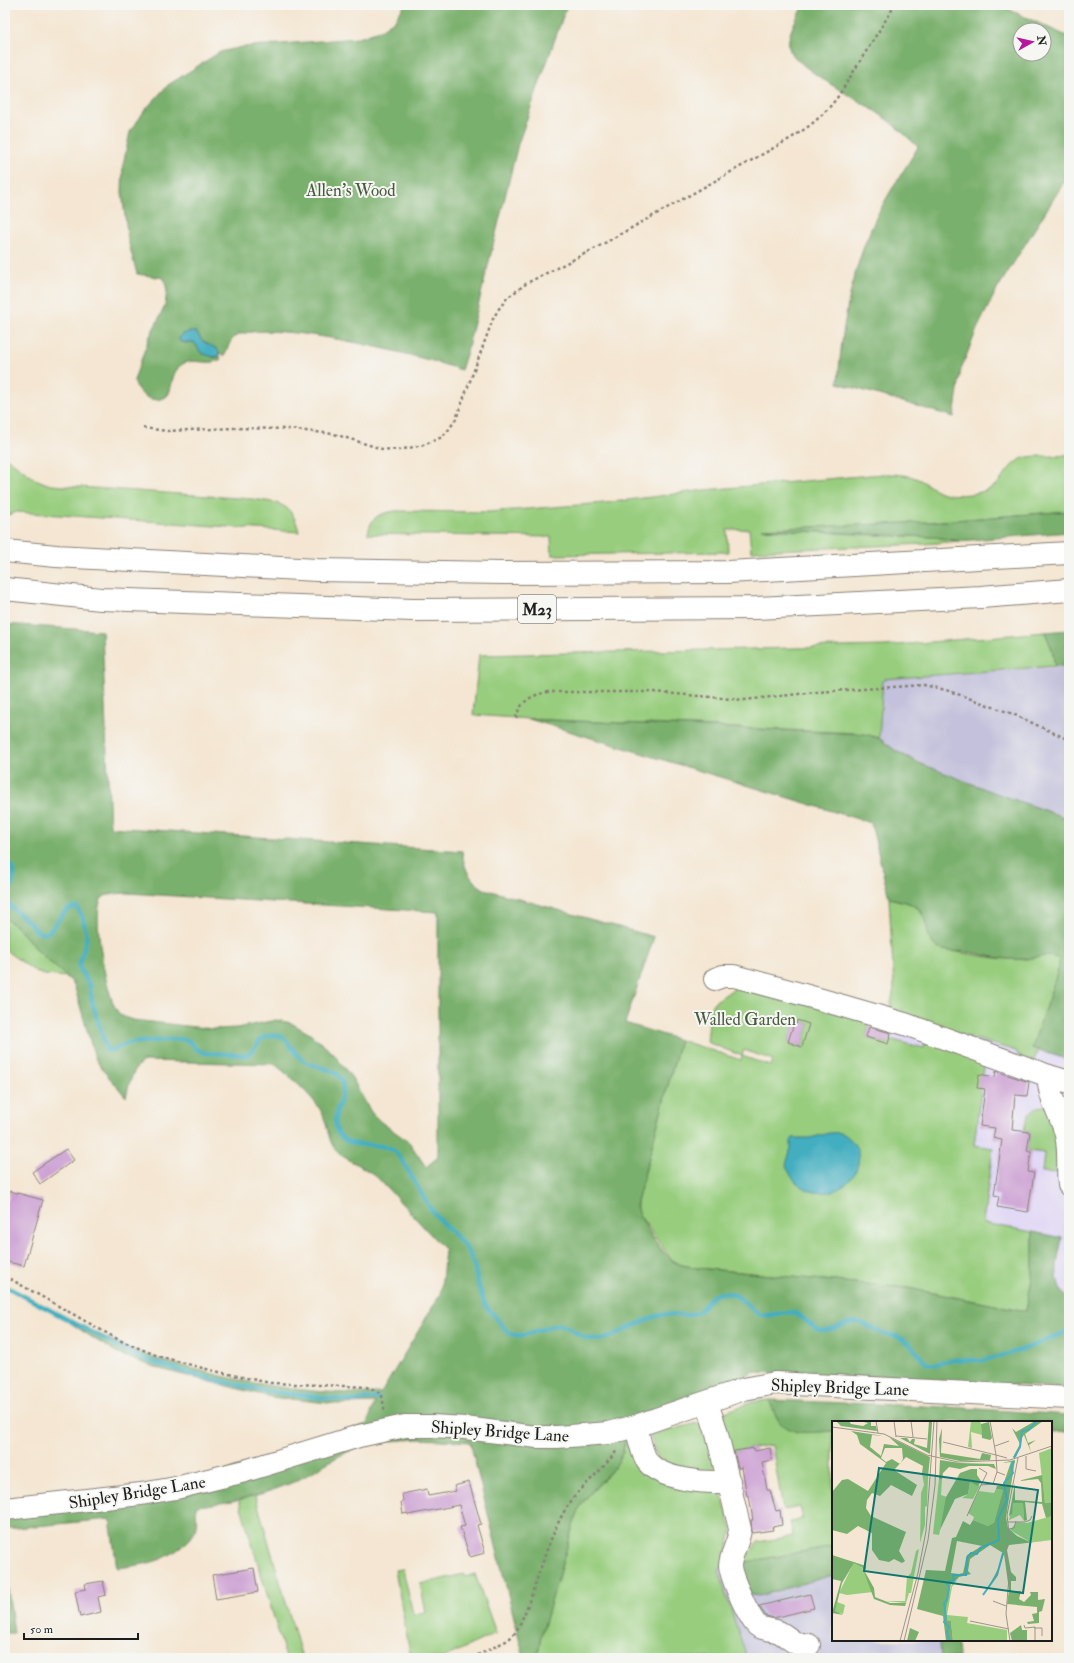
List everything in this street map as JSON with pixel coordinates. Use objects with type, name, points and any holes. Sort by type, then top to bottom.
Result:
[{"type":"main road","name":"M23","points":[[5,552],[317,570],[502,573],[728,572],[1069,553]]},
{"type":"main road","name":"M23","points":[[5,589],[101,599],[413,610],[756,608],[981,597],[1069,590]]},
{"type":"main road","points":[[715,979],[723,976],[734,976],[819,999],[934,1034],[1069,1082]]},
{"type":"main road","points":[[1049,1076],[1050,1094],[1066,1135],[1069,1185]]},
{"type":"main road","name":"Shipley Bridge Lane","points":[[5,1509],[141,1494],[176,1488],[245,1471],[359,1436],[405,1426],[432,1426],[472,1429],[537,1437],[598,1434],[632,1427],[754,1386],[781,1382],[1069,1398]]},
{"type":"main road","points":[[707,1403],[715,1426],[740,1529],[731,1561],[731,1569],[751,1616],[759,1627],[781,1633],[798,1645],[808,1645]]},
{"type":"main road","points":[[632,1427],[646,1460],[656,1469],[680,1478],[694,1481],[729,1481]]},
{"type":"path","points":[[143,428],[167,431],[260,428],[314,431],[341,436],[382,449],[392,450],[423,445],[440,438],[452,427],[460,412],[493,319],[507,298],[527,283],[594,248],[814,123],[829,109],[839,95],[895,5]]},
{"type":"path","points":[[516,718],[519,708],[526,700],[537,694],[548,692],[646,692],[744,700],[840,690],[924,686],[946,690],[998,709],[1069,740]]},
{"type":"path","points":[[5,1276],[122,1342],[158,1356],[210,1370],[270,1383],[357,1386],[372,1389],[382,1396],[387,1429]]},
{"type":"path","points":[[472,1658],[508,1640],[516,1632],[547,1549],[566,1510],[582,1488],[614,1454],[632,1427]]},
{"type":"shaded area","points":[[1069,666],[1069,819],[993,792],[919,763],[896,751],[879,738],[882,679]]},
{"type":"shaded area","points":[[874,1009],[1016,1051],[1018,1055],[1033,1063],[1038,1050],[1069,1060],[1069,1300],[1059,1289],[1057,1279],[1062,1238],[983,1223],[993,1148],[974,1145],[985,1060],[926,1040],[924,1048],[889,1039],[890,1036],[868,1029]]},
{"type":"shaded area","points":[[742,1563],[740,1567],[759,1596],[832,1575],[832,1641],[949,1641],[950,1658],[747,1658],[726,1595],[719,1568]]},
{"type":"green space","name":"Allen's Wood","points":[[405,5],[567,5],[518,144],[461,370],[382,348],[312,335],[280,332],[254,332],[236,336],[230,343],[224,357],[202,341],[196,332],[182,334],[179,337],[184,343],[194,342],[200,351],[215,358],[219,356],[221,359],[210,362],[193,361],[183,364],[174,374],[168,395],[158,400],[147,398],[139,391],[134,380],[149,338],[165,306],[167,290],[164,278],[137,274],[128,240],[122,192],[123,165],[130,132],[145,110],[168,85],[220,52],[242,47],[358,38],[379,31],[394,21]]},
{"type":"green space","points":[[803,5],[999,5],[1036,22],[1012,22],[1012,62],[1052,62],[1052,29],[1069,37],[1069,174],[996,291],[977,329],[961,369],[954,417],[838,383],[845,319],[860,258],[876,218],[918,147],[899,129],[883,117],[815,74],[794,56],[789,48],[789,37]]},
{"type":"green space","points":[[1069,454],[1069,511],[930,522],[767,529],[887,536],[935,537],[959,541],[925,544],[751,551],[749,529],[727,530],[728,552],[552,555],[551,537],[368,534],[371,523],[377,517],[384,513],[395,511],[488,512],[605,503],[705,490],[882,474],[914,477],[936,490],[948,494],[961,495],[989,489],[1000,481],[1017,461],[1026,457]]},
{"type":"green space","points":[[5,457],[35,479],[50,485],[252,499],[277,503],[288,509],[296,522],[299,532],[17,512],[5,516]]},
{"type":"green space","points":[[1069,511],[1069,532],[959,541],[935,537],[761,529],[930,522]]},
{"type":"green space","points":[[5,624],[102,631],[110,827],[462,851],[464,863],[468,873],[475,882],[484,889],[654,937],[625,1023],[680,1040],[636,1206],[646,1227],[669,1258],[679,1264],[698,1268],[907,1288],[1026,1311],[1033,1273],[1033,1232],[1062,1238],[1057,1263],[1057,1278],[1059,1286],[1069,1300],[1069,1388],[756,1372],[647,1415],[625,1440],[623,1452],[617,1464],[586,1498],[577,1512],[540,1640],[538,1658],[524,1658],[470,1442],[441,1440],[397,1440],[369,1445],[347,1452],[296,1481],[272,1490],[222,1503],[196,1506],[196,1527],[190,1539],[166,1557],[143,1564],[117,1568],[110,1519],[5,1529],[5,1515],[149,1497],[367,1424],[375,1403],[338,1404],[271,1397],[160,1369],[121,1355],[48,1308],[108,1339],[133,1350],[159,1360],[221,1376],[266,1385],[311,1391],[381,1393],[438,1298],[441,1291],[445,1250],[375,1175],[339,1154],[332,1145],[325,1120],[315,1102],[301,1087],[274,1064],[144,1061],[140,1063],[134,1071],[126,1097],[102,1069],[95,1058],[72,982],[40,953],[18,928],[5,918]],"holes":[[[126,893],[438,912],[438,1154],[437,1158],[426,1167],[409,1142],[381,1122],[371,1112],[352,1078],[333,1053],[310,1034],[291,1023],[276,1020],[237,1028],[213,1029],[133,1020],[121,1015],[116,1009],[112,1000],[104,971],[98,919],[99,906],[104,896]]]},
{"type":"green space","points":[[1069,630],[1069,666],[1055,666],[1052,649],[1045,632]]},
{"type":"green space","points":[[1045,632],[1052,649],[1055,666],[883,679],[879,738],[857,733],[529,719],[473,715],[479,655],[885,646]]},
{"type":"green space","points":[[529,719],[865,734],[879,738],[896,751],[919,763],[993,792],[1069,819],[1069,1060],[1032,1048],[1059,967],[1059,959],[1051,956],[1042,956],[1026,959],[1011,959],[968,952],[946,951],[936,947],[929,937],[924,918],[918,908],[900,900],[889,898],[871,823]]},
{"type":"green space","points":[[889,898],[909,903],[919,909],[944,950],[1010,959],[1050,956],[1059,959],[1059,967],[1032,1048],[1038,1050],[1033,1063],[1018,1055],[1016,1051],[889,1014],[894,988]]},
{"type":"green space","points":[[5,918],[18,928],[40,953],[68,977],[45,975],[36,972],[5,950]]},
{"type":"green space","name":"Walled Garden","points":[[739,985],[870,1023],[866,1038],[888,1044],[889,1039],[924,1048],[926,1040],[985,1060],[974,1145],[993,1148],[983,1223],[1033,1232],[1033,1273],[1026,1311],[907,1288],[698,1268],[681,1265],[671,1259],[637,1211],[637,1202],[680,1040],[741,1060],[742,1056],[707,1042],[710,1010],[713,1003]],"holes":[[[797,1020],[809,1024],[802,1047],[788,1042],[794,1024],[796,1024]],[[744,1050],[773,1060],[771,1066],[742,1056]]]},
{"type":"green space","points":[[1045,1106],[1055,1113],[1059,1173],[1042,1172],[1044,1153],[1027,1151],[1030,1132],[1024,1131],[1027,1118],[1035,1109]]},
{"type":"green space","points":[[769,1400],[779,1421],[796,1432],[832,1431],[832,1546],[742,1563],[758,1542],[793,1536],[790,1521],[803,1519],[800,1507],[783,1510],[772,1445],[730,1452],[723,1419],[725,1412],[752,1402]]},
{"type":"green space","points":[[769,1400],[948,1407],[1069,1415],[1069,1432],[1052,1433],[1052,1421],[832,1421],[832,1431],[804,1432],[796,1431],[784,1426],[779,1421]]},
{"type":"green space","points":[[698,1423],[708,1439],[714,1462],[713,1473],[667,1465],[657,1457],[650,1435]]},
{"type":"green space","points":[[634,1438],[638,1455],[722,1495],[732,1531],[723,1567],[719,1569],[747,1658],[538,1658],[540,1640],[577,1512],[618,1461],[623,1451],[625,1440]]},
{"type":"green space","points":[[255,1495],[302,1658],[286,1658],[239,1500]]},
{"type":"green space","points":[[832,1546],[832,1575],[759,1596],[751,1595],[740,1567],[742,1563]]},
{"type":"green space","points":[[5,1568],[14,1633],[5,1633]]},
{"type":"green space","points":[[403,1569],[413,1614],[426,1612],[420,1584],[464,1574],[465,1577],[475,1574],[496,1633],[443,1658],[411,1658],[395,1570]]},
{"type":"green space","points":[[940,1641],[957,1641],[958,1658],[941,1658]]},
{"type":"water","points":[[189,332],[196,332],[202,341],[217,349],[219,356],[213,357],[201,353],[194,342],[180,342],[179,338],[181,335]]},
{"type":"water","points":[[829,1133],[842,1133],[854,1143],[858,1154],[857,1166],[852,1178],[845,1185],[831,1192],[814,1192],[797,1183],[789,1172],[786,1165],[791,1148],[791,1141],[793,1138],[810,1138]]},
{"type":"building","points":[[797,1020],[809,1024],[802,1047],[788,1042],[794,1023],[796,1024]]},
{"type":"building","points":[[869,1027],[891,1033],[888,1044],[866,1037]]},
{"type":"building","points":[[996,1071],[1029,1082],[1027,1096],[1015,1095],[1012,1130],[1030,1132],[1027,1151],[1031,1152],[1028,1172],[1034,1173],[1028,1212],[997,1207],[999,1196],[994,1195],[1002,1140],[993,1138],[995,1128],[980,1126],[985,1089],[977,1088],[979,1074],[995,1077]]},
{"type":"building","points":[[66,1149],[74,1160],[40,1184],[32,1172]]},
{"type":"building","points":[[10,1191],[43,1200],[24,1266],[5,1261],[5,1210]]},
{"type":"building","points":[[754,1448],[755,1451],[770,1448],[772,1460],[762,1462],[767,1490],[770,1490],[776,1511],[780,1510],[782,1525],[772,1527],[773,1530],[752,1533],[751,1520],[753,1520],[749,1496],[747,1496],[742,1467],[738,1468],[734,1451]]},
{"type":"building","points":[[469,1482],[481,1524],[477,1525],[485,1553],[470,1557],[460,1527],[465,1526],[459,1505],[408,1515],[408,1513],[403,1514],[401,1502],[403,1501],[402,1494],[427,1489],[428,1496],[456,1491],[454,1486]]},
{"type":"building","points":[[254,1568],[258,1592],[216,1599],[212,1575]]},
{"type":"building","points":[[103,1581],[106,1595],[98,1597],[101,1612],[80,1617],[75,1591],[86,1589],[85,1584]]},
{"type":"building","points":[[810,1594],[814,1608],[774,1618],[766,1616],[759,1606]]},
{"type":"waterway","points":[[5,859],[14,871],[8,903],[38,932],[45,934],[70,908],[76,907],[82,915],[87,936],[79,967],[90,986],[92,1001],[107,1051],[114,1050],[128,1043],[179,1039],[189,1041],[196,1049],[205,1053],[249,1055],[262,1038],[271,1035],[278,1035],[287,1041],[298,1056],[304,1061],[331,1071],[340,1077],[343,1088],[335,1121],[339,1134],[345,1140],[352,1143],[386,1147],[393,1150],[399,1156],[432,1211],[468,1251],[474,1264],[480,1293],[486,1306],[510,1333],[520,1335],[552,1326],[562,1325],[581,1336],[594,1339],[603,1339],[618,1334],[653,1317],[665,1314],[688,1315],[696,1313],[710,1298],[724,1293],[735,1295],[757,1313],[762,1315],[786,1312],[794,1313],[802,1317],[816,1329],[824,1331],[850,1323],[858,1322],[867,1325],[879,1332],[904,1340],[926,1363],[929,1364],[953,1360],[984,1360],[994,1358],[1028,1348],[1069,1330]]},
{"type":"waterway","points":[[5,1286],[134,1355],[195,1375],[265,1391],[353,1401],[378,1398]]}]
